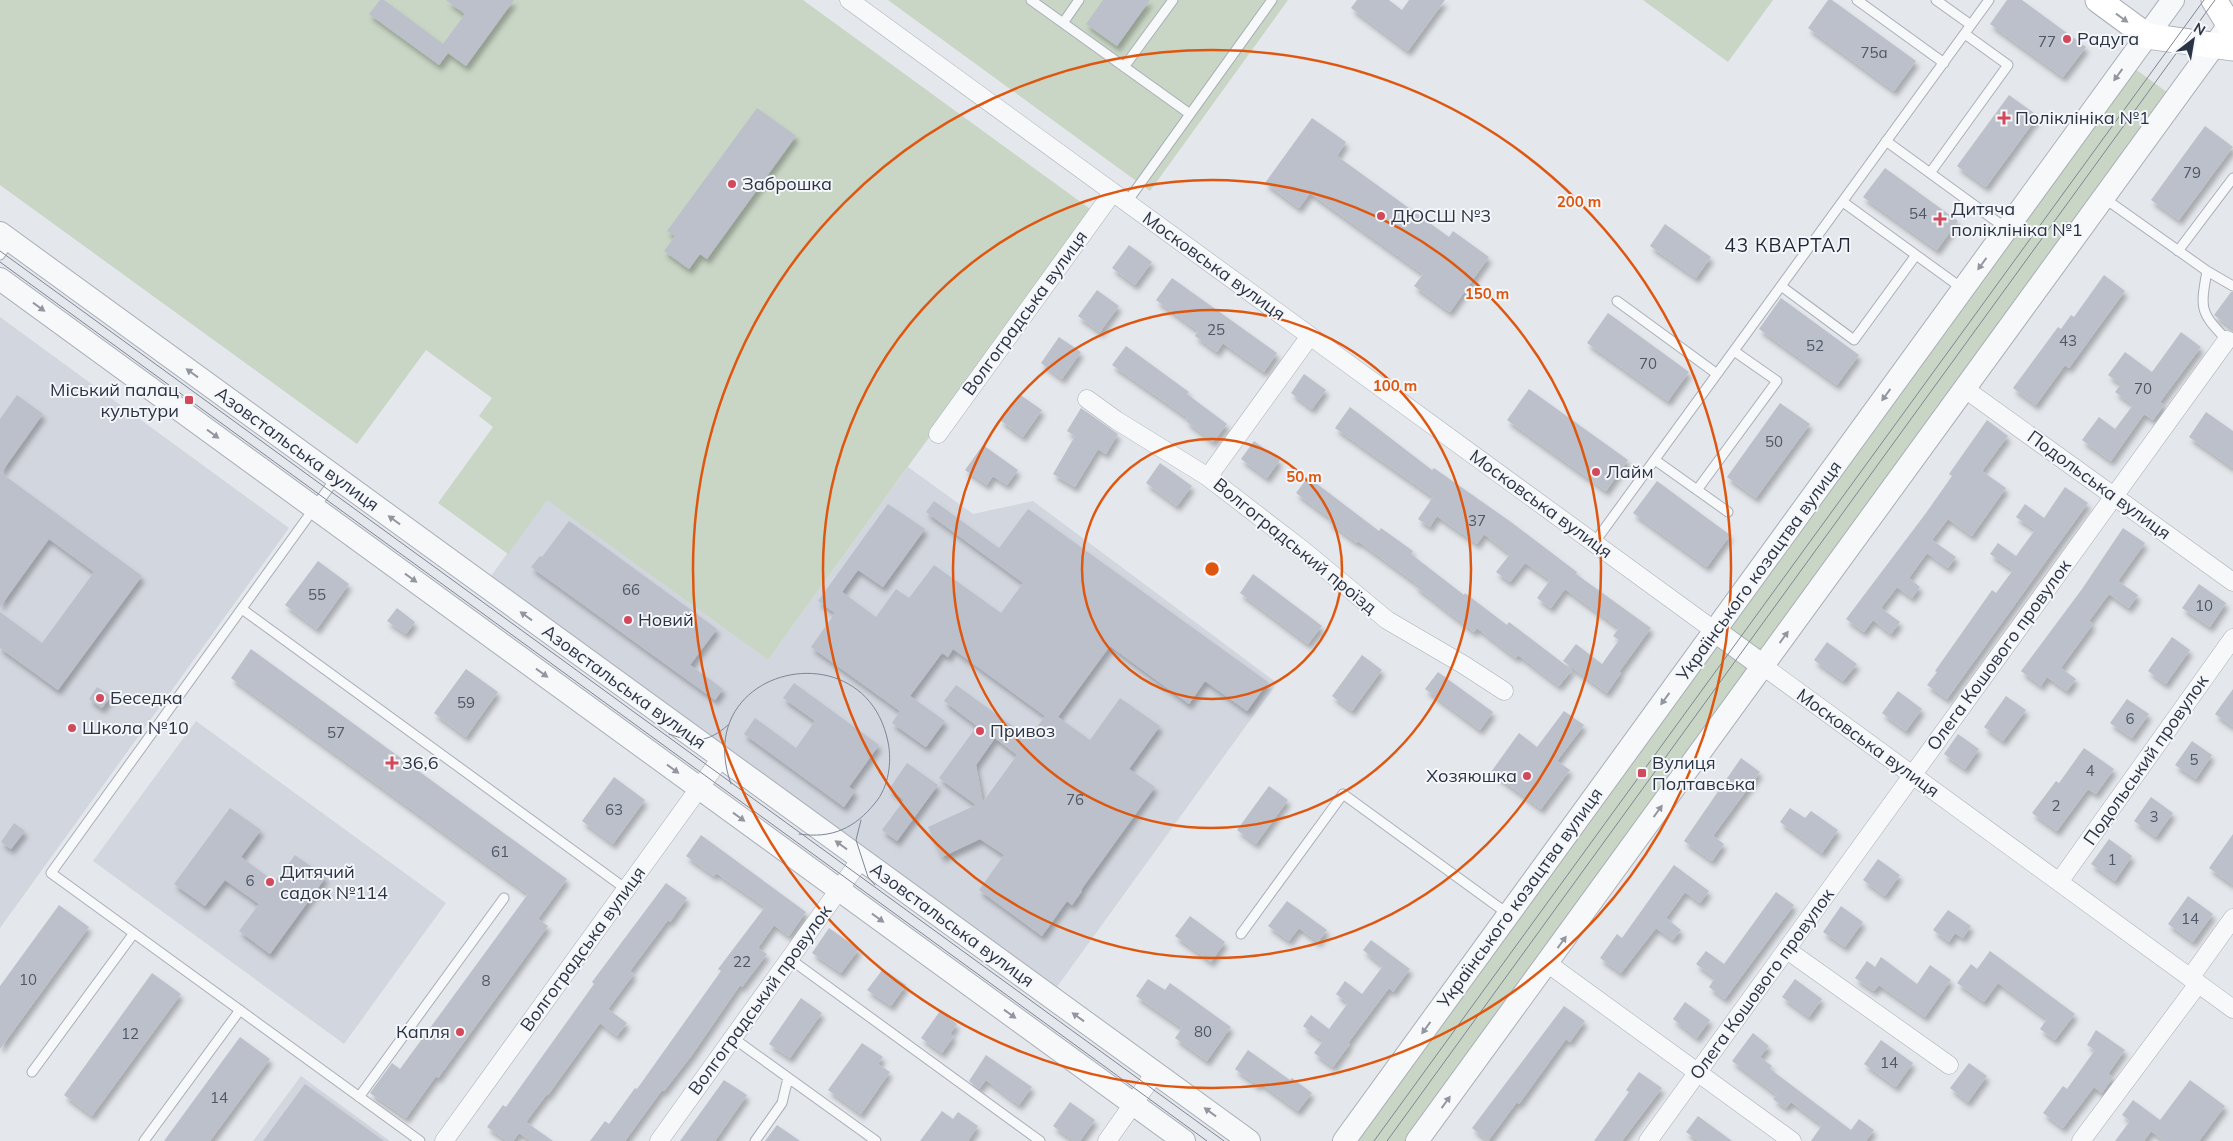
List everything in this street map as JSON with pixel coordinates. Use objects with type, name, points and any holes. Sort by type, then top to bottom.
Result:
[{"type":"main road","points":[[2098,0],[2147,36],[2229,34],[2214,0]]},
{"type":"street","name":"Українського козацтва вулиця","points":[[1344,1141],[2173,0]]},
{"type":"street","name":"Московська вулиця","points":[[854,1],[2233,1009]]},
{"type":"street","points":[[1417,1141],[2104,198],[2229,34]]},
{"type":"street","name":"Волгоградська вулиця","points":[[938,434],[1120,197]]},
{"type":"street","name":"Азовстальська вулиця","points":[[3,243],[336,478],[1249,1141]]},
{"type":"street","name":"Азовстальська вулиця","points":[[0,279],[1184,1141]]},
{"type":"street","points":[[1208,477],[1310,336]]},
{"type":"street","name":"Олега Кошового провулок","points":[[1648,1141],[2227,340]]},
{"type":"street","name":"Подольська вулиця","points":[[1964,389],[2233,582]]},
{"type":"street","name":"Волгоградський проїзд","points":[[1087,399],[1116,420],[1208,477],[1304,551],[1387,620],[1504,691]]},
{"type":"street","name":"Подольський провулок","points":[[2059,882],[2233,638]]},
{"type":"street","name":"Волгоградська вулиця","points":[[444,1141],[721,758]]},
{"type":"street","name":"Волгоградський провулок","points":[[659,1141],[861,859]]},
{"type":"street","points":[[2081,1141],[2194,981],[2233,918]]},
{"type":"street","points":[[1787,950],[1949,1066]]},
{"type":"street","points":[[1547,963],[1792,1141]]},
{"type":"street","points":[[1107,1141],[1155,1073]]},
{"type":"lane","points":[[1031,0],[1190,114]]},
{"type":"lane","points":[[1063,22],[1079,0]]},
{"type":"lane","points":[[1124,67],[1172,0]]},
{"type":"lane","points":[[1120,197],[1190,114],[1272,0]]},
{"type":"lane","points":[[1857,0],[1944,63]]},
{"type":"lane","points":[[1936,0],[1971,25]]},
{"type":"lane","points":[[1594,543],[1989,0]]},
{"type":"lane","points":[[1930,173],[2008,65],[1965,34]]},
{"type":"lane","points":[[1886,141],[2007,229]]},
{"type":"lane","points":[[2178,251],[2233,178]]},
{"type":"lane","points":[[2104,198],[2207,272],[2233,286]]},
{"type":"lane","points":[[1842,202],[1963,289]]},
{"type":"lane","points":[[1781,286],[1854,340],[1916,255]]},
{"type":"lane","points":[[2207,272],[2202,302],[2206,318],[2227,340]]},
{"type":"lane","points":[[1617,301],[1718,374]]},
{"type":"lane","points":[[1697,490],[1777,381],[1734,351]]},
{"type":"lane","points":[[1655,460],[1728,512]]},
{"type":"lane","points":[[336,478],[51,873],[420,1141]]},
{"type":"lane","points":[[242,609],[626,889]]},
{"type":"lane","points":[[1241,934],[1343,794],[1508,915]]},
{"type":"lane","points":[[359,1097],[504,898]]},
{"type":"lane","points":[[32,1072],[134,933]]},
{"type":"lane","points":[[790,959],[1040,1141]]},
{"type":"lane","points":[[144,1141],[240,1010]]},
{"type":"lane","points":[[733,1038],[876,1141]]},
{"type":"lane","points":[[755,1141],[782,1104],[788,1078]]},
{"type":"shaded area","name":"Школа №10","points":[[0,317],[289,528],[0,928]]},
{"type":"shaded area","name":"Привоз","points":[[908,467],[973,514],[1033,501],[1277,683],[1054,991],[488,580],[547,499],[768,660]]},
{"type":"shaded area","name":"Дитячий садок №114","points":[[196,721],[446,903],[344,1044],[93,861]]},
{"type":"shaded area","points":[[301,1076],[390,1141],[253,1141]]},
{"type":"green space","points":[[0,0],[803,0],[1093,211],[768,660],[547,500],[508,554],[438,503],[493,427],[479,416],[492,398],[426,350],[357,444],[0,185]]},
{"type":"green space","points":[[888,0],[1288,0],[1150,191]]},
{"type":"green space","points":[[1643,0],[1773,0],[1728,62]]},
{"type":"green space","points":[[2131,66],[2171,95],[1762,658],[1722,630]]},
{"type":"green space","points":[[1716,639],[1755,667],[1410,1141],[1351,1141]]},
{"type":"building","points":[[380,0],[384,0],[443,44],[465,14],[446,0],[514,0],[466,66],[448,53],[439,65],[369,14]]},
{"type":"building","points":[[1103,0],[1150,0],[1117,46],[1086,24]]},
{"type":"building","points":[[1357,0],[1389,0],[1402,10],[1409,0],[1445,0],[1408,51],[1351,8]]},
{"type":"building","points":[[1828,0],[1832,0],[1916,61],[1894,91],[1808,28]]},
{"type":"building","points":[[2007,0],[2022,0],[2086,47],[2063,77],[1990,24]]},
{"type":"building","points":[[2009,95],[2038,116],[1986,187],[1957,166]]},
{"type":"building","name":"Заброшка","points":[[757,108],[796,136],[707,259],[700,254],[689,269],[664,251],[675,236],[667,231]]},
{"type":"building","points":[[1312,118],[1346,142],[1337,156],[1449,237],[1453,231],[1489,257],[1450,312],[1414,286],[1423,274],[1310,193],[1299,208],[1265,183]]},
{"type":"building","points":[[2205,126],[2233,147],[2179,220],[2151,200]]},
{"type":"building","points":[[1885,168],[1958,221],[1937,250],[1863,197]]},
{"type":"building","points":[[1665,224],[1711,257],[1696,278],[1650,246]]},
{"type":"building","points":[[1129,245],[1152,262],[1135,285],[1112,268]]},
{"type":"building","points":[[2104,275],[2125,291],[2069,368],[2065,365],[2036,405],[2013,388],[2058,327],[2061,329],[2071,315],[2074,317]]},
{"type":"building","points":[[1172,278],[1277,353],[1264,372],[1223,343],[1217,352],[1195,336],[1198,331],[1156,300]]},
{"type":"building","points":[[1097,290],[1119,306],[1100,332],[1078,316]]},
{"type":"building","points":[[2231,292],[2233,292],[2233,329],[2214,315]]},
{"type":"building","points":[[1781,298],[1859,355],[1837,385],[1759,329]]},
{"type":"building","points":[[1608,313],[1689,372],[1668,401],[1587,343]]},
{"type":"building","points":[[2181,332],[2201,347],[2160,402],[2164,405],[2153,420],[2144,414],[2111,461],[2082,440],[2099,417],[2115,429],[2133,405],[2115,392],[2121,384],[2108,375],[2125,352],[2152,372]]},
{"type":"building","points":[[1059,337],[1081,352],[1062,379],[1041,363]]},
{"type":"building","points":[[1126,346],[1189,392],[1187,394],[1227,424],[1213,442],[1186,421],[1188,418],[1112,365]]},
{"type":"building","points":[[1304,374],[1326,390],[1312,409],[1291,393]]},
{"type":"building","points":[[1529,389],[1628,460],[1606,491],[1507,420]]},
{"type":"building","points":[[1019,394],[1042,410],[1023,437],[1000,420]]},
{"type":"building","points":[[17,395],[43,414],[1,473],[142,576],[58,690],[0,648],[0,612],[42,643],[94,572],[49,539],[0,607],[0,419]]},
{"type":"building","points":[[1780,403],[1810,424],[1756,498],[1727,477]]},
{"type":"building","points":[[1350,407],[1432,470],[1434,468],[1511,522],[1577,572],[1576,574],[1651,628],[1619,672],[1621,673],[1607,693],[1563,661],[1576,644],[1602,664],[1619,640],[1613,636],[1619,628],[1565,589],[1551,608],[1537,598],[1550,580],[1525,563],[1510,582],[1496,572],[1510,554],[1484,534],[1477,544],[1437,516],[1430,527],[1418,519],[1433,497],[1335,428]]},
{"type":"building","points":[[1081,408],[1118,434],[1106,454],[1098,449],[1075,487],[1053,474],[1075,436],[1067,431]]},
{"type":"building","points":[[2206,412],[2233,431],[2233,468],[2189,437]]},
{"type":"building","points":[[1987,420],[2008,436],[1982,471],[2006,488],[1972,536],[1948,519],[1932,540],[1956,557],[1948,568],[1927,553],[1909,578],[1920,587],[1912,598],[1897,587],[1881,608],[1900,622],[1891,634],[1873,620],[1864,632],[1846,619],[1926,513],[1952,476],[1949,474]]},
{"type":"building","points":[[1254,441],[1280,460],[1267,478],[1241,459]]},
{"type":"building","points":[[983,445],[1018,470],[1007,485],[993,476],[987,485],[965,470]]},
{"type":"building","points":[[1160,463],[1192,486],[1177,506],[1146,483]]},
{"type":"building","points":[[1308,477],[1379,531],[1381,528],[1413,551],[1411,554],[1464,595],[1465,593],[1507,625],[1509,622],[1572,670],[1559,686],[1518,655],[1516,658],[1477,628],[1474,632],[1415,586],[1417,584],[1329,522],[1331,519],[1296,493]]},
{"type":"building","points":[[1657,481],[1730,535],[1707,567],[1633,513]]},
{"type":"building","points":[[2065,487],[2088,503],[1947,699],[1927,685],[1992,590],[1996,593],[2013,570],[1990,554],[1998,543],[2016,556],[2035,530],[2016,517],[2025,504],[2044,518]]},
{"type":"building","points":[[934,501],[999,548],[1028,509],[1268,682],[1247,711],[1205,681],[1189,704],[1110,646],[1058,717],[1090,740],[1120,698],[1160,726],[1129,769],[1155,787],[1072,905],[1067,901],[1042,936],[979,890],[1004,855],[980,839],[942,857],[928,827],[976,805],[939,778],[977,726],[944,701],[956,685],[1029,738],[1045,716],[953,649],[948,657],[942,653],[910,696],[945,721],[926,747],[892,723],[900,711],[811,647],[835,613],[818,601],[888,504],[925,529],[883,587],[858,570],[842,592],[876,617],[896,589],[909,598],[934,565],[1001,613],[1023,583],[926,512]],"holes":[[[995,738],[1017,755],[983,802],[976,765]]]},
{"type":"building","points":[[569,521],[717,629],[690,665],[723,689],[715,700],[531,567],[540,556],[542,557]]},
{"type":"building","points":[[2123,528],[2145,543],[2118,581],[2138,595],[2129,608],[2109,594],[2089,621],[2093,624],[2061,668],[2076,679],[2067,691],[2047,677],[2041,686],[2021,671],[2082,589]]},
{"type":"building","points":[[318,561],[349,584],[317,629],[285,605]]},
{"type":"building","points":[[1253,574],[1322,626],[1308,644],[1240,593]]},
{"type":"building","points":[[2199,584],[2226,603],[2210,627],[2182,608]]},
{"type":"building","points":[[397,608],[415,622],[406,634],[387,621]]},
{"type":"building","points":[[2172,637],[2190,650],[2166,684],[2148,671]]},
{"type":"building","points":[[1827,642],[1857,664],[1843,681],[1814,660]]},
{"type":"building","points":[[251,649],[567,879],[538,919],[548,926],[438,1078],[436,1076],[406,1118],[370,1093],[392,1063],[400,1069],[528,894],[231,678]]},
{"type":"building","points":[[1362,655],[1382,670],[1352,711],[1332,696]]},
{"type":"building","points":[[466,669],[498,692],[466,737],[434,713]]},
{"type":"building","points":[[1438,672],[1493,712],[1480,730],[1425,689]]},
{"type":"building","points":[[794,683],[879,745],[849,787],[855,791],[844,807],[744,734],[755,718],[796,748],[815,721],[783,698]]},
{"type":"building","name":"Беседка","points":[[97,687],[111,696],[102,708],[89,699]]},
{"type":"building","points":[[2233,689],[2233,727],[2215,714]]},
{"type":"building","points":[[1898,691],[1922,709],[1906,731],[1882,713]]},
{"type":"building","points":[[2006,696],[2026,710],[2003,741],[1984,727]]},
{"type":"building","points":[[2127,699],[2149,714],[2132,738],[2110,723]]},
{"type":"building","points":[[1564,711],[1584,725],[1557,761],[1570,770],[1541,809],[1491,772],[1519,733],[1537,747]]},
{"type":"building","points":[[1958,734],[1979,749],[1965,769],[1944,754]]},
{"type":"building","points":[[2192,741],[2212,755],[2196,779],[2175,765]]},
{"type":"building","points":[[2084,748],[2114,769],[2096,794],[2088,789],[2057,831],[2032,813],[2056,781],[2059,783]]},
{"type":"building","points":[[1741,758],[1760,772],[1713,836],[1724,844],[1712,861],[1684,841]]},
{"type":"building","points":[[907,763],[938,785],[897,841],[882,830],[904,800],[889,789]]},
{"type":"building","points":[[614,777],[645,800],[613,844],[582,821]]},
{"type":"building","points":[[1269,786],[1288,800],[1256,844],[1237,830]]},
{"type":"building","points":[[2151,797],[2173,813],[2156,837],[2134,821]]},
{"type":"building","points":[[230,808],[261,830],[241,857],[275,882],[295,855],[326,877],[270,954],[239,931],[259,904],[225,880],[205,906],[174,884]]},
{"type":"building","points":[[1790,808],[1805,818],[1811,811],[1838,830],[1822,853],[1780,822]]},
{"type":"building","points":[[14,823],[25,831],[11,849],[1,842]]},
{"type":"building","points":[[2233,834],[2233,885],[2209,868]]},
{"type":"building","points":[[701,835],[806,912],[789,936],[774,925],[758,948],[767,954],[742,987],[740,985],[692,1055],[664,1091],[662,1090],[625,1141],[590,1141],[605,1121],[609,1124],[635,1088],[637,1089],[721,971],[718,969],[765,907],[716,873],[714,876],[686,856]]},
{"type":"building","points":[[2109,839],[2132,856],[2115,881],[2091,864]]},
{"type":"building","points":[[1878,859],[1900,875],[1885,896],[1863,880]]},
{"type":"building","points":[[1674,865],[1709,891],[1700,903],[1685,892],[1666,918],[1681,930],[1673,940],[1656,928],[1621,973],[1600,958],[1617,934],[1622,938]]},
{"type":"building","points":[[666,883],[687,898],[630,971],[634,974],[608,1009],[627,1023],[617,1036],[600,1023],[526,1122],[553,1141],[531,1141],[519,1133],[513,1141],[507,1141],[487,1127],[503,1105],[506,1107],[594,984],[592,982]]},
{"type":"building","points":[[1776,892],[1794,905],[1725,999],[1709,987],[1715,978],[1696,964],[1706,951],[1724,964]]},
{"type":"building","points":[[2188,896],[2213,914],[2193,942],[2168,924]]},
{"type":"building","points":[[1287,901],[1327,930],[1318,942],[1299,928],[1289,941],[1268,926]]},
{"type":"building","points":[[59,905],[89,927],[0,1049],[0,986]]},
{"type":"building","points":[[1841,906],[1863,922],[1845,947],[1823,932]]},
{"type":"building","points":[[1948,910],[1971,926],[1963,938],[1955,933],[1949,942],[1933,930]]},
{"type":"building","points":[[1190,916],[1225,942],[1211,962],[1175,936]]},
{"type":"building","points":[[829,928],[859,949],[841,973],[812,953]]},
{"type":"building","points":[[1371,940],[1410,969],[1393,992],[1389,988],[1348,1043],[1350,1044],[1333,1067],[1314,1053],[1323,1041],[1303,1026],[1311,1015],[1329,1029],[1348,1003],[1336,994],[1345,981],[1362,994],[1383,966],[1363,950]]},
{"type":"building","points":[[1990,951],[2075,1014],[2055,1040],[2040,1029],[2047,1019],[1998,983],[1984,1002],[1957,983],[1971,964],[1977,969]]},
{"type":"building","points":[[1881,957],[1917,984],[1930,965],[1951,980],[1925,1017],[1879,985],[1874,991],[1855,978],[1867,961],[1875,967]]},
{"type":"building","points":[[883,969],[906,985],[891,1006],[867,990]]},
{"type":"building","points":[[152,973],[181,994],[92,1116],[64,1095]]},
{"type":"building","points":[[1148,979],[1165,990],[1170,983],[1231,1027],[1207,1061],[1175,1038],[1182,1028],[1136,996]]},
{"type":"building","points":[[1795,979],[1822,999],[1809,1017],[1782,997]]},
{"type":"building","points":[[801,998],[822,1013],[790,1058],[769,1044]]},
{"type":"building","points":[[1685,1002],[1710,1020],[1697,1038],[1673,1019]]},
{"type":"building","points":[[1564,1006],[1585,1021],[1570,1042],[1566,1039],[1519,1104],[1517,1102],[1488,1141],[1472,1128]]},
{"type":"building","points":[[940,1011],[957,1024],[950,1034],[954,1036],[942,1053],[921,1038]]},
{"type":"building","points":[[2096,1030],[2125,1050],[2108,1074],[2113,1077],[2102,1093],[2094,1087],[2063,1128],[2043,1113],[2063,1086],[2067,1089],[2095,1050],[2087,1045]]},
{"type":"building","points":[[1753,1033],[1769,1046],[1760,1057],[1772,1066],[1770,1069],[1851,1130],[1859,1119],[1874,1130],[1866,1141],[1811,1141],[1822,1125],[1791,1102],[1786,1108],[1773,1099],[1777,1095],[1732,1061]]},
{"type":"building","points":[[240,1037],[270,1059],[210,1141],[164,1141]]},
{"type":"building","points":[[1881,1040],[1913,1063],[1896,1087],[1864,1064]]},
{"type":"building","points":[[862,1043],[883,1057],[878,1064],[890,1072],[861,1114],[828,1090]]},
{"type":"building","points":[[1248,1050],[1312,1093],[1298,1111],[1260,1083],[1258,1086],[1235,1069]]},
{"type":"building","points":[[986,1055],[1032,1087],[1019,1105],[986,1080],[979,1089],[969,1081]]},
{"type":"building","points":[[1969,1063],[1987,1076],[1968,1102],[1950,1088]]},
{"type":"building","points":[[1639,1072],[1662,1088],[1622,1141],[1594,1141],[1629,1092],[1626,1090]]},
{"type":"building","points":[[724,1080],[747,1095],[715,1141],[680,1141]]},
{"type":"building","points":[[2190,1080],[2225,1106],[2199,1141],[2164,1141],[2151,1131],[2144,1141],[2115,1141],[2130,1121],[2122,1115],[2133,1100],[2160,1120]]},
{"type":"building","points":[[305,1084],[384,1141],[263,1141]]},
{"type":"building","points":[[1070,1102],[1095,1120],[1080,1141],[1074,1141],[1053,1126]]},
{"type":"building","points":[[942,1111],[953,1119],[958,1112],[978,1126],[968,1141],[920,1141]]},
{"type":"building","points":[[1698,1116],[1732,1141],[1699,1141],[1686,1132]]},
{"type":"building","points":[[777,1125],[800,1141],[765,1141]]},
{"type":"tram line","points":[[1374,1141],[2204,0]]},
{"type":"tram line","points":[[1387,1141],[2215,0]]},
{"type":"tram line","points":[[0,251],[1224,1141]]},
{"type":"tram line","points":[[0,262],[1207,1141]]},
{"type":"tram line","points":[[731,784],[725,744],[735,712],[756,689],[785,676],[817,674],[848,684],[873,706],[888,742],[890,757],[884,789],[880,797],[867,812],[842,830],[822,835],[799,834]]},
{"type":"tram line","points":[[669,734],[686,739],[700,740],[714,735],[728,725]]},
{"type":"tram line","points":[[861,820],[856,840],[868,877],[875,885]]},
{"type":"place","name":"Радуга","points":[[2067,39]]},
{"type":"place","name":"Поліклініка №1","points":[[2004,118]]},
{"type":"place","name":"Заброшка","points":[[732,184]]},
{"type":"place","name":"ДЮСШ №3","points":[[1381,216]]},
{"type":"place","name":"Дитяча поліклініка №1","points":[[1940,219]]},
{"type":"place","name":"Міський палац культури","points":[[189,400]]},
{"type":"place","name":"Лайм","points":[[1596,472]]},
{"type":"place","name":"Новий","points":[[628,620]]},
{"type":"place","name":"Беседка","points":[[100,698]]},
{"type":"place","name":"Школа №10","points":[[72,728]]},
{"type":"place","name":"Привоз","points":[[980,731]]},
{"type":"place","name":"36,6","points":[[392,763]]},
{"type":"place","name":"Вулиця Полтавська","points":[[1642,773]]},
{"type":"place","name":"Хозяюшка","points":[[1527,776]]},
{"type":"place","name":"Дитячий садок №114","points":[[270,882]]},
{"type":"place","name":"Капля","points":[[460,1032]]},
{"type":"district","name":"43 КВАРТАЛ","points":[[1788,245]]}]
